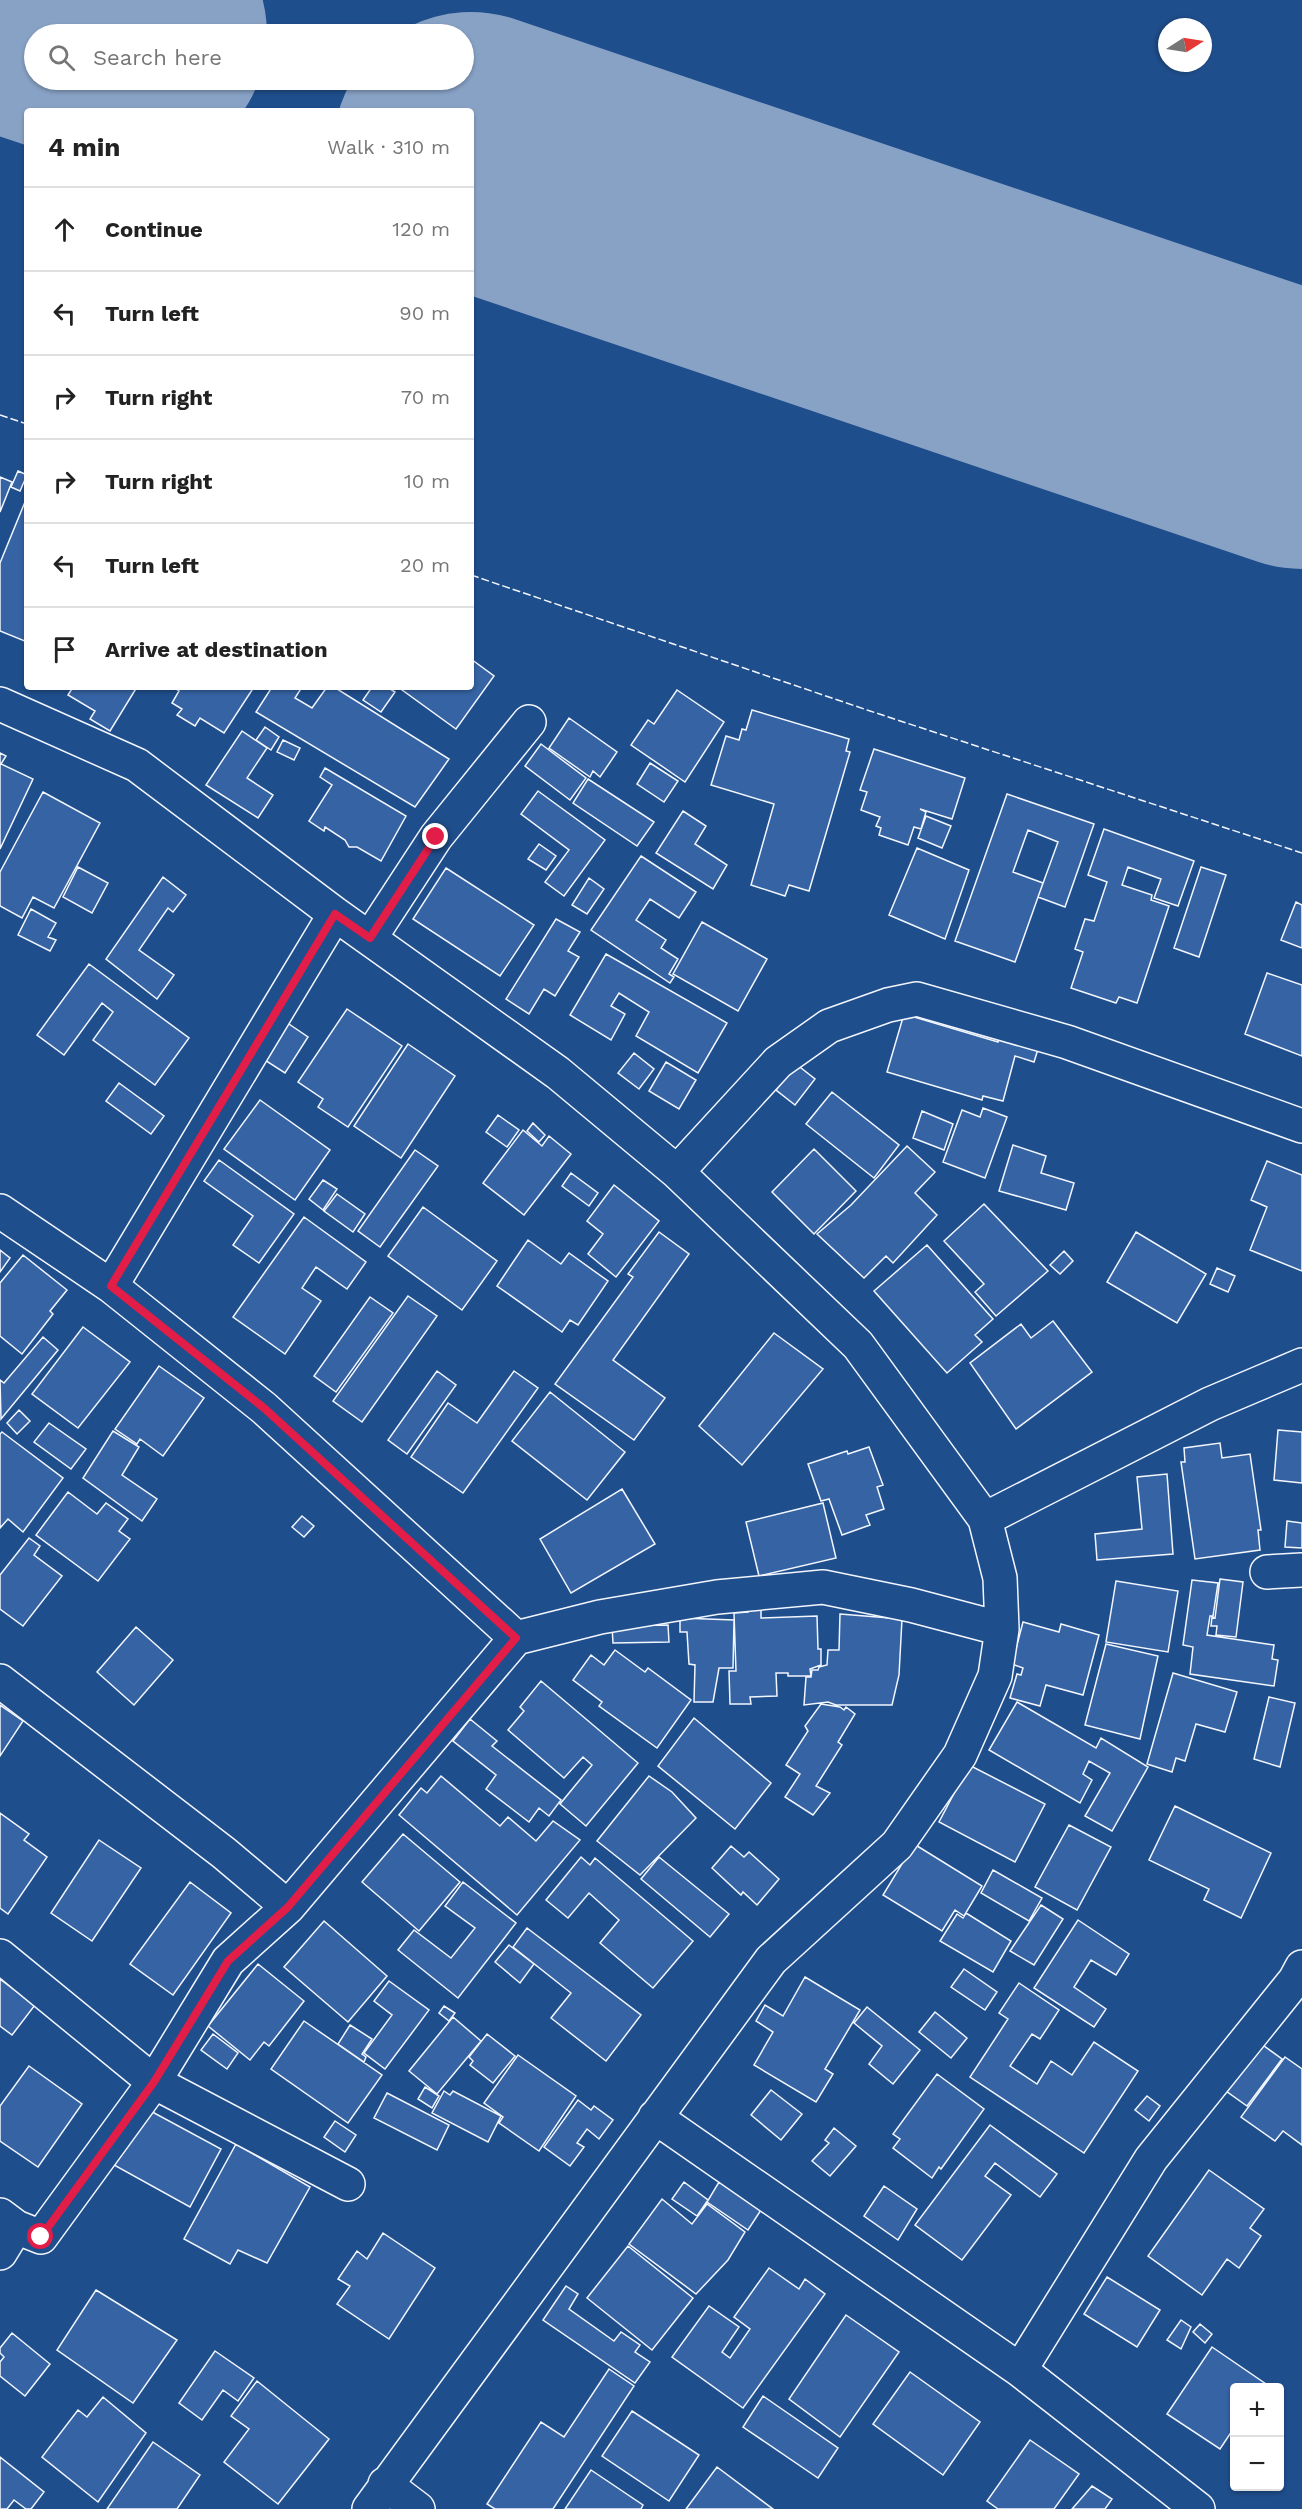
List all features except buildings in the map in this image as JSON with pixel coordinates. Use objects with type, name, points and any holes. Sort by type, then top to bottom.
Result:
[{"type":"street","points":[[0,704],[137,765],[335,914],[558,1073],[677,1172],[858,1345],[985,1519],[1000,1578],[1002,1629],[995,1676],[960,1755],[897,1845],[771,1960],[377,2496],[418,2509]]},
{"type":"street","points":[[370,938],[436,837],[529,723]]},
{"type":"street","points":[[111,1286],[335,914]]},
{"type":"street","points":[[677,1172],[778,1062],[829,1026],[888,1005],[917,999],[1067,1042],[1302,1126]]},
{"type":"street","points":[[0,1211],[111,1286],[264,1408],[516,1638]]},
{"type":"street","points":[[985,1519],[1210,1404],[1302,1365]]},
{"type":"street","points":[[1266,1572],[1302,1570]]},
{"type":"street","points":[[6,2232],[41,2237],[154,2082],[228,1961],[288,1907],[516,1638],[600,1617],[717,1597],[823,1587],[911,1605],[1002,1629]]},
{"type":"street","points":[[0,1681],[224,1853],[288,1907]]},
{"type":"street","points":[[0,1956],[154,2082],[348,2184]]},
{"type":"street","points":[[1020,2370],[1150,2159],[1300,1977]]},
{"type":"street","points":[[655,2117],[1020,2370],[1198,2509]]},
{"type":"runway","points":[[27,0],[99,24]]},
{"type":"runway","points":[[474,151],[1302,431]]},
{"type":"fence","points":[[0,415],[24,423]]},
{"type":"fence","points":[[474,576],[867,710],[1302,853]]},
{"type":"route","points":[[41,2237],[154,2082],[228,1961],[288,1907],[516,1638],[264,1408],[111,1286],[335,914],[370,938],[436,837]]}]
